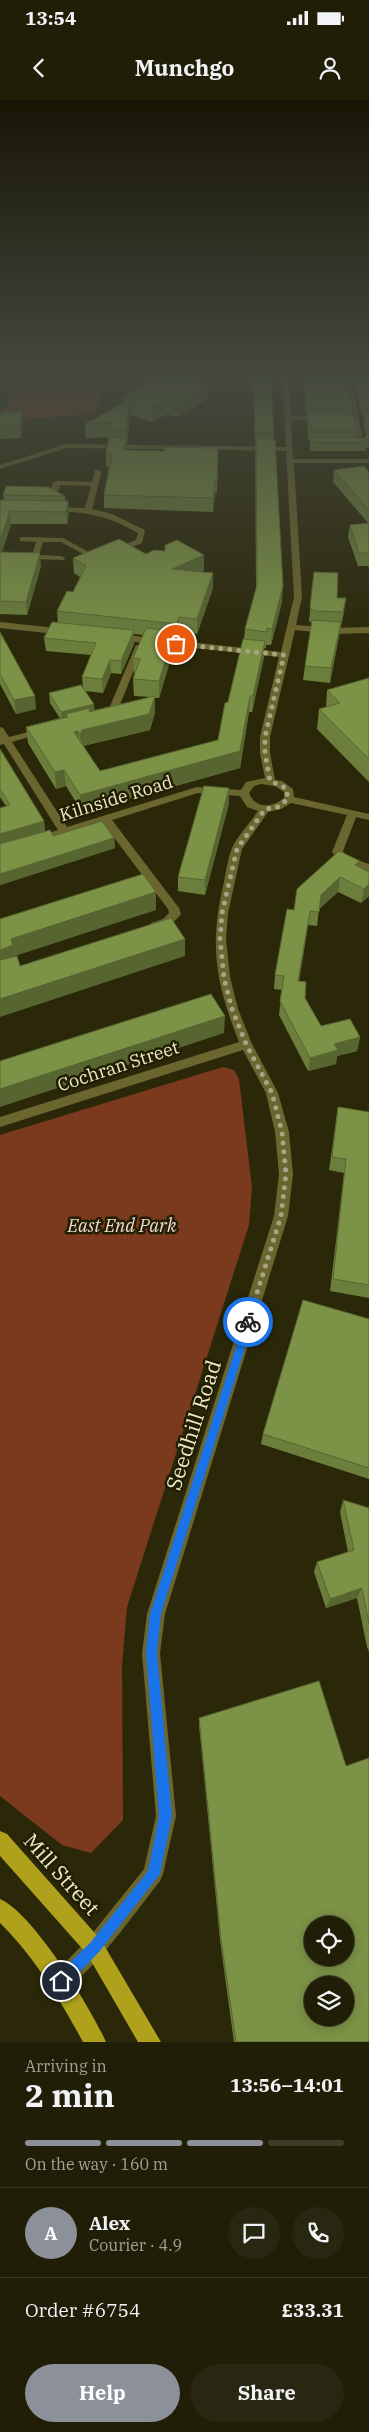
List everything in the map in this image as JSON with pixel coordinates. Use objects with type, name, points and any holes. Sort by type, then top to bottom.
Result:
[{"type":"main road","name":"Mill Street","points":[[0,1841],[94,1947],[150,2042]]},
{"type":"main road","points":[[0,1910],[25,1934],[61,1981],[95,2042]]},
{"type":"street","points":[[270,781],[265,753],[265,737],[298,597],[289,467]]},
{"type":"street","points":[[88,510],[98,471]]},
{"type":"street","points":[[55,490],[57,483],[94,484]]},
{"type":"street","points":[[23,539],[63,540],[96,559],[139,541],[142,532],[113,516],[88,510],[49,509]]},
{"type":"street","points":[[40,540],[34,557],[61,558]]},
{"type":"street","points":[[130,545],[138,550]]},
{"type":"street","points":[[0,625],[73,632]]},
{"type":"street","points":[[291,627],[333,631],[369,630]]},
{"type":"street","points":[[112,637],[284,655]]},
{"type":"street","points":[[92,719],[111,715],[142,640]]},
{"type":"street","points":[[3,741],[54,729]]},
{"type":"street","points":[[0,730],[3,741],[64,831]]},
{"type":"street","points":[[270,781],[286,788],[288,799],[278,807],[265,809],[249,803],[244,793],[254,782],[270,781]]},
{"type":"street","name":"Kilnside Road","points":[[27,843],[197,790],[244,793]]},
{"type":"street","points":[[288,799],[369,816]]},
{"type":"street","name":"Seedhill Road","points":[[61,1981],[94,1947],[154,1874],[166,1816],[151,1653],[156,1614],[281,1216],[286,1174],[282,1132],[272,1093],[246,1044],[232,1009],[224,978],[221,930],[222,913],[237,849],[265,809]]},
{"type":"street","points":[[353,813],[337,852],[344,858],[369,868]]},
{"type":"street","points":[[106,819],[173,908],[175,914],[167,922],[140,930]]},
{"type":"street","name":"Cochran Street","points":[[0,1122],[246,1044]]},
{"type":"green space","name":"East End Park","points":[[223,1067],[234,1070],[239,1079],[252,1188],[249,1225],[127,1607],[122,1666],[123,1820],[91,1853],[62,1845],[0,1796],[0,1135]]},
{"type":"building","points":[[110,467],[217,467],[213,498],[104,495]]},
{"type":"building","points":[[256,467],[277,467],[283,586],[272,629],[267,628],[267,632],[245,629],[257,585]]},
{"type":"building","points":[[365,467],[369,472],[369,510],[334,470]]},
{"type":"building","points":[[6,486],[48,487],[65,496],[3,495]]},
{"type":"building","points":[[0,500],[68,501],[66,512],[10,511],[0,540]]},
{"type":"building","points":[[369,523],[369,553],[359,553],[350,525]]},
{"type":"building","points":[[119,539],[146,554],[154,550],[165,551],[165,545],[177,540],[204,555],[172,569],[213,573],[197,619],[179,617],[177,624],[57,611],[67,591],[73,592],[86,566],[73,558]]},
{"type":"building","points":[[0,552],[40,553],[26,602],[0,601]]},
{"type":"building","points":[[314,572],[338,573],[337,598],[346,598],[343,612],[314,611],[310,607]]},
{"type":"building","points":[[312,620],[341,622],[331,668],[305,666]]},
{"type":"building","points":[[52,622],[134,630],[121,661],[110,660],[102,679],[82,677],[96,643],[44,638]]},
{"type":"building","points":[[146,628],[174,631],[159,681],[133,679],[140,659],[133,658]]},
{"type":"building","points":[[0,632],[35,696],[14,700],[0,674]]},
{"type":"building","points":[[243,639],[265,641],[253,696],[250,696],[240,751],[80,795],[64,770],[55,772],[26,727],[68,717],[66,714],[90,708],[89,712],[155,696],[149,714],[82,730],[80,735],[78,731],[74,732],[100,771],[218,740],[225,703],[228,702]]},
{"type":"building","points":[[369,678],[369,759],[319,709],[340,703],[327,690]]},
{"type":"building","points":[[81,685],[94,704],[61,712],[49,693]]},
{"type":"building","points":[[0,749],[44,821],[0,834],[0,808],[10,805],[0,789]]},
{"type":"building","points":[[204,786],[229,788],[205,880],[178,877]]},
{"type":"building","points":[[102,821],[114,838],[0,874],[0,844],[50,830],[53,836]]},
{"type":"building","points":[[339,851],[360,861],[355,865],[369,872],[369,884],[364,889],[340,877],[321,895],[319,912],[310,911],[298,981],[306,982],[305,998],[321,1026],[350,1019],[360,1037],[334,1044],[338,1050],[310,1058],[280,1001],[284,976],[275,975],[287,909],[294,910],[297,889]]},
{"type":"building","points":[[143,874],[156,892],[11,939],[13,945],[0,950],[0,919]]},
{"type":"building","points":[[171,918],[185,939],[0,999],[0,960],[17,956],[20,966]]},
{"type":"building","points":[[211,994],[225,1016],[0,1089],[0,1061]]},
{"type":"building","points":[[338,1107],[369,1112],[369,1285],[333,1279],[346,1159],[332,1157]]},
{"type":"building","points":[[303,1300],[369,1319],[369,1468],[263,1434]]},
{"type":"building","points":[[343,1500],[369,1508],[369,1624],[362,1588],[330,1599],[317,1562],[354,1550]]},
{"type":"building","points":[[319,1681],[346,1766],[369,1758],[369,2042],[236,2042],[221,1939],[199,1718]]},
{"type":"way so far","points":[[176,644],[284,655],[265,737],[265,753],[270,781],[282,784],[289,796],[285,804],[265,809],[237,849],[222,913],[220,939],[224,978],[232,1009],[246,1044],[272,1093],[282,1132],[286,1174],[281,1216],[248,1322]]},
{"type":"route","points":[[61,1981],[94,1947],[154,1874],[166,1816],[151,1653],[156,1614],[248,1322]]}]
